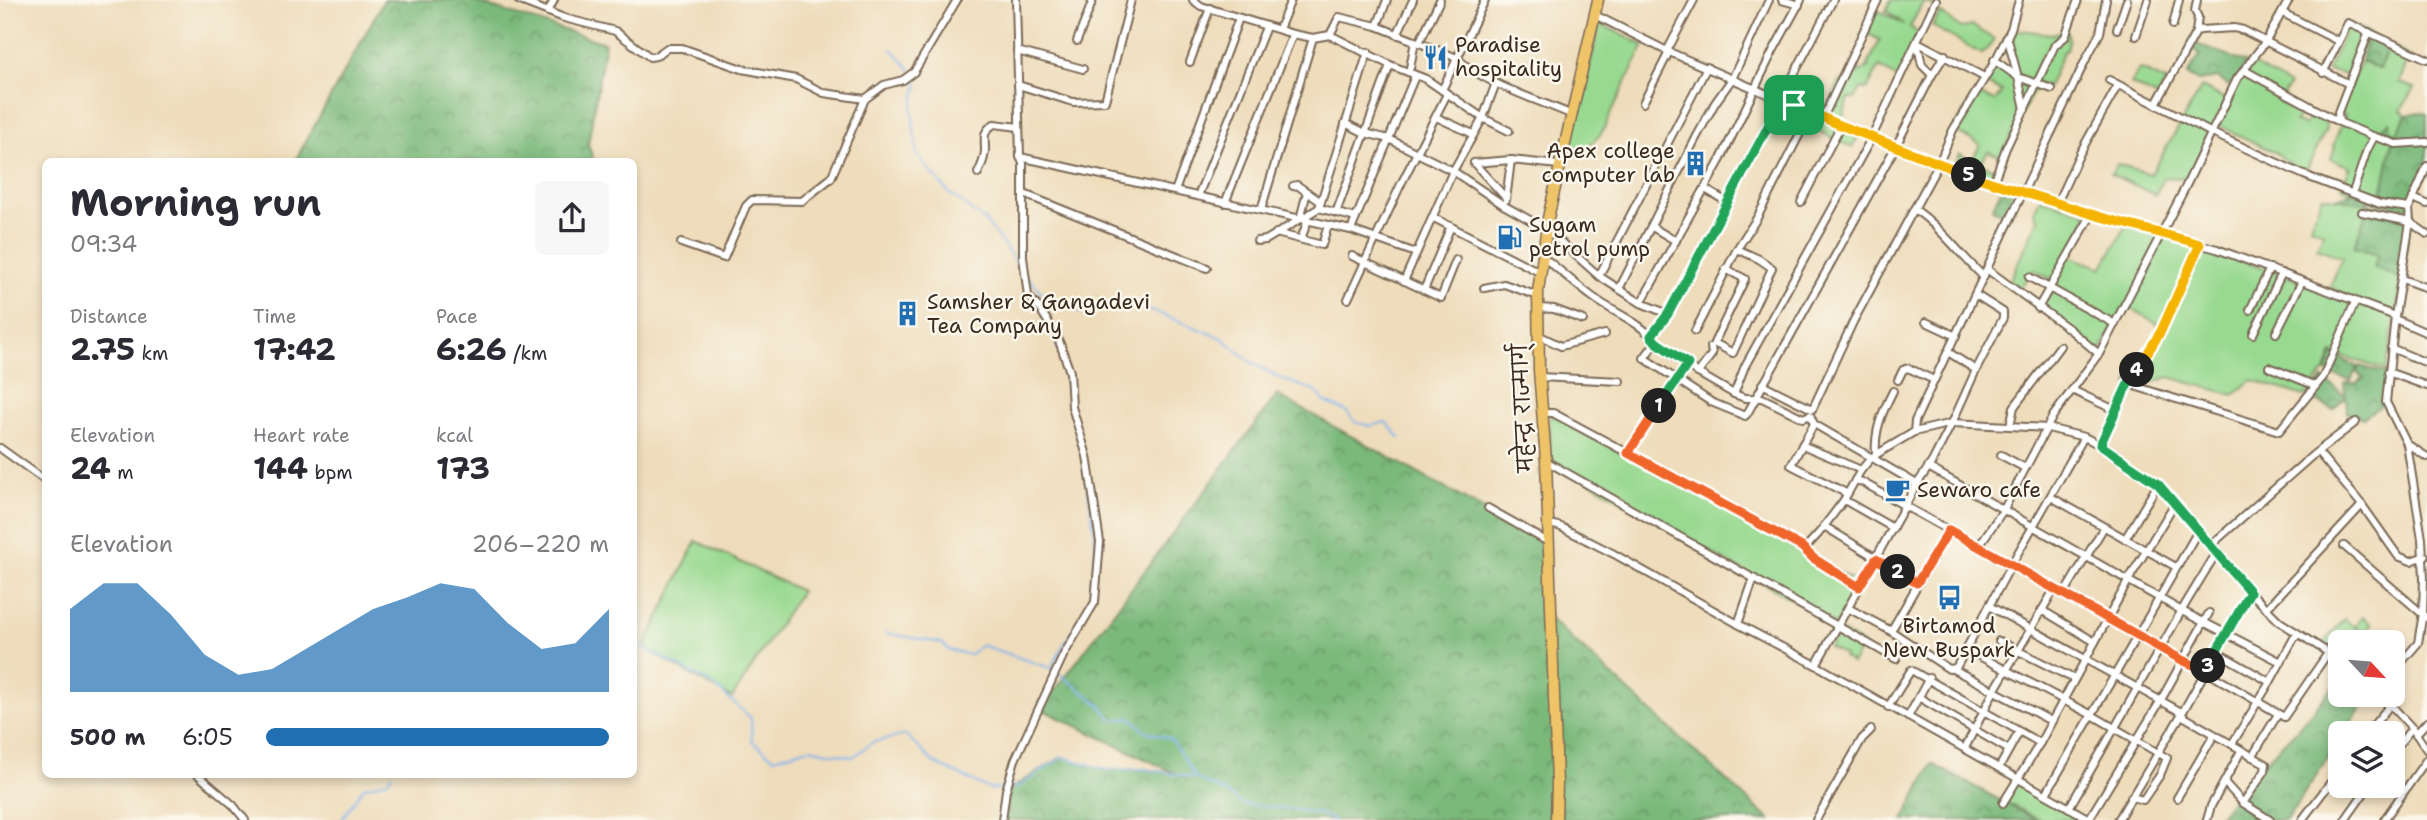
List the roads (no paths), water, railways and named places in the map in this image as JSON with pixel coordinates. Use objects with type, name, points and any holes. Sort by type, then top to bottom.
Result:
[{"type":"highway","name":"महेन्द्र राज्मार्ग्","points":[[1556,820],[1546,461],[1539,377],[1538,296],[1546,229],[1598,0]]},
{"type":"street","points":[[518,0],[548,12],[615,31],[642,54],[650,57],[656,57],[667,48],[682,48],[742,69],[796,79],[824,93],[865,99]]},
{"type":"street","points":[[548,12],[554,0]]},
{"type":"street","points":[[681,243],[724,258],[746,206],[752,200],[802,201],[831,178],[865,99],[884,85],[903,80],[914,72],[957,0]]},
{"type":"street","points":[[1003,820],[1006,790],[1016,760],[1064,654],[1096,602],[1100,542],[1087,456],[1072,407],[1070,372],[1058,338],[1040,309],[1028,296],[1023,257],[1024,194],[1023,163],[1020,157],[1016,0]]},
{"type":"street","points":[[1077,41],[1093,0]]},
{"type":"street","points":[[1018,85],[1073,102],[1105,102],[1131,0]]},
{"type":"street","points":[[1193,0],[1201,6],[1293,34],[1313,38],[1330,35],[1390,65],[1426,79],[1483,118],[1509,131]]},
{"type":"street","points":[[1279,29],[1291,0]]},
{"type":"street","points":[[1377,26],[1387,0]]},
{"type":"street","points":[[1398,35],[1413,0]]},
{"type":"street","points":[[1410,68],[1417,42],[1440,0]]},
{"type":"street","points":[[1348,299],[1436,117],[1457,58],[1485,0]]},
{"type":"street","points":[[1643,103],[1693,0]]},
{"type":"street","points":[[1619,289],[1696,138],[1732,79],[1769,0]]},
{"type":"street","points":[[1641,303],[1705,189],[1800,3],[1782,0]]},
{"type":"street","points":[[1651,336],[1668,314],[1833,0]]},
{"type":"street","points":[[1823,118],[1878,0]]},
{"type":"street","points":[[1734,394],[1758,343],[1872,137],[1936,0]]},
{"type":"street","points":[[1762,384],[1813,408],[1854,320],[1939,163],[1953,130],[2007,36],[2019,0]]},
{"type":"street","points":[[1993,183],[2001,158],[2055,45],[2065,37],[2078,0]]},
{"type":"street","points":[[1914,432],[1915,421],[1934,380],[2096,43],[2106,0]]},
{"type":"street","points":[[2117,29],[2127,0]]},
{"type":"street","points":[[2136,36],[2148,0]]},
{"type":"street","points":[[2173,25],[2179,0]]},
{"type":"street","points":[[2155,104],[2196,32],[2197,0]]},
{"type":"street","points":[[1978,547],[2004,509],[2053,416],[2099,354],[2237,79],[2266,41],[2289,0]]},
{"type":"street","points":[[1190,62],[1210,8]]},
{"type":"street","points":[[2283,13],[2338,41]]},
{"type":"street","points":[[1595,15],[1732,79],[1939,163],[2057,204],[2200,244],[2270,268],[2395,317],[2427,333]]},
{"type":"street","points":[[1330,35],[1339,17],[1377,26],[1457,58],[1466,67],[1496,83],[1570,114]]},
{"type":"street","points":[[1175,191],[1239,18]]},
{"type":"street","points":[[2323,73],[2348,23],[2427,59]]},
{"type":"street","points":[[1198,197],[1266,27]]},
{"type":"street","points":[[2196,32],[2234,28],[2266,41],[2323,73],[2349,84]]},
{"type":"street","points":[[2339,122],[2338,112],[2369,32]]},
{"type":"street","points":[[1225,203],[1293,34]]},
{"type":"street","points":[[2007,36],[2025,110]]},
{"type":"street","points":[[1261,210],[1313,38]]},
{"type":"street","points":[[1917,42],[1984,78]]},
{"type":"street","points":[[1917,42],[1923,65],[1932,75]]},
{"type":"street","points":[[1017,51],[1083,69]]},
{"type":"street","points":[[1257,240],[1266,240],[1304,219],[1320,205],[1368,52]]},
{"type":"street","points":[[1656,342],[1643,358],[1711,402],[1745,416],[1945,55]]},
{"type":"street","points":[[1994,60],[2018,77],[2052,89]]},
{"type":"street","points":[[1336,213],[1390,65]]},
{"type":"street","points":[[1599,275],[1707,67]]},
{"type":"street","points":[[2244,71],[2339,122],[2374,137],[2396,144],[2427,142]]},
{"type":"street","points":[[1352,230],[1415,76]]},
{"type":"street","points":[[2109,80],[2304,175],[2380,204],[2409,208]]},
{"type":"street","points":[[1404,281],[1452,171],[1483,118],[1496,83]]},
{"type":"street","points":[[2057,204],[2080,153],[2118,85]]},
{"type":"street","points":[[1695,331],[1811,112]]},
{"type":"street","points":[[1436,117],[1474,134]]},
{"type":"street","points":[[1345,123],[1365,133],[1389,139],[1452,171],[1546,229],[1619,289],[1641,303],[1668,314]]},
{"type":"street","points":[[978,173],[985,153],[983,136],[987,129],[994,124],[1019,127]]},
{"type":"street","points":[[1801,202],[1841,125]]},
{"type":"street","points":[[2353,192],[2374,137]]},
{"type":"street","points":[[1020,157],[1352,230],[1416,253]]},
{"type":"street","points":[[1506,198],[1474,163],[1511,160],[1559,165]]},
{"type":"street","points":[[1505,206],[1511,160]]},
{"type":"street","points":[[2405,658],[2418,643],[2425,615],[2425,556],[2407,444],[2386,402],[2395,317],[2410,222],[2409,208],[2427,166]]},
{"type":"street","points":[[1293,186],[1297,185],[1307,192],[1320,205],[1356,218]]},
{"type":"street","points":[[1705,189],[1727,202]]},
{"type":"street","points":[[1301,239],[1307,192]]},
{"type":"street","points":[[1024,194],[1206,268]]},
{"type":"street","points":[[2413,198],[2427,204]]},
{"type":"street","points":[[1914,209],[1934,225],[1984,277]]},
{"type":"street","points":[[2362,212],[2410,222],[2427,234]]},
{"type":"street","points":[[2038,308],[2092,214]]},
{"type":"street","points":[[1432,216],[1541,272]]},
{"type":"street","points":[[1276,233],[1322,244],[1328,225]]},
{"type":"street","points":[[1424,290],[1451,226]]},
{"type":"street","points":[[1652,227],[1676,241]]},
{"type":"street","points":[[2100,445],[2128,384],[2161,331],[2200,244]]},
{"type":"street","points":[[1726,269],[1745,279],[1714,343],[1734,353],[1772,268],[1737,248]]},
{"type":"street","points":[[1352,256],[1441,298],[1456,261]]},
{"type":"street","points":[[1543,257],[1595,299],[1651,336],[1698,373],[1734,394],[1762,398],[1803,418],[1810,415],[1814,424],[1874,456],[1917,484]]},
{"type":"street","points":[[2250,310],[2270,268]]},
{"type":"street","points":[[1988,270],[2099,354]]},
{"type":"street","points":[[2253,334],[2282,273]]},
{"type":"street","points":[[2029,277],[2115,324]]},
{"type":"street","points":[[2402,279],[2427,288]]},
{"type":"street","points":[[2276,333],[2302,281]]},
{"type":"street","points":[[1484,288],[1504,284],[1538,296]]},
{"type":"street","points":[[1816,665],[1952,423],[2003,318],[2003,312],[1976,295]]},
{"type":"street","points":[[2128,384],[2279,430],[2323,377],[2355,302]]},
{"type":"street","points":[[1538,308],[1554,309],[1583,320]]},
{"type":"street","points":[[1926,322],[1956,336]]},
{"type":"street","points":[[1538,335],[1561,345],[1605,334]]},
{"type":"street","points":[[2010,426],[2014,407],[2060,346]]},
{"type":"street","points":[[1698,373],[1712,354],[1711,348]]},
{"type":"street","points":[[2391,348],[2427,363]]},
{"type":"street","points":[[1948,352],[1976,370]]},
{"type":"street","points":[[1628,453],[1688,364]]},
{"type":"street","points":[[2269,367],[2316,386]]},
{"type":"street","points":[[1898,380],[1903,370],[1908,368],[1934,380]]},
{"type":"street","points":[[2388,372],[2427,386]]},
{"type":"street","points":[[1539,377],[1620,381]]},
{"type":"street","points":[[2072,390],[2115,410]]},
{"type":"street","points":[[1874,456],[1877,428],[1893,391]]},
{"type":"street","points":[[1543,413],[1553,413],[1802,547],[1813,558],[1859,587]]},
{"type":"street","points":[[2211,545],[2356,422]]},
{"type":"street","points":[[1802,547],[1808,545],[1824,526],[1861,470],[1874,456],[1914,432],[1952,423],[2048,428],[2100,445],[2158,484],[2250,592],[2280,622],[2328,653],[2287,717],[2278,714],[2205,670],[2161,649],[1862,482],[1855,481]]},
{"type":"street","points":[[1814,424],[1791,465],[1894,528]]},
{"type":"street","points":[[1953,669],[2084,438]]},
{"type":"street","points":[[2407,444],[2427,457]]},
{"type":"street","points":[[1802,445],[1861,470]]},
{"type":"street","points":[[0,448],[42,478]]},
{"type":"street","points":[[2318,452],[2362,505],[2398,556],[2411,561],[2425,556]]},
{"type":"street","points":[[2001,455],[2025,468]]},
{"type":"street","points":[[1546,461],[1896,659]]},
{"type":"street","points":[[1928,467],[2085,557],[2160,596],[2182,611],[2281,662]]},
{"type":"street","points":[[2125,539],[2158,484]]},
{"type":"street","points":[[2051,497],[2176,567]]},
{"type":"street","points":[[2003,803],[2040,743],[2129,580],[2175,503]]},
{"type":"street","points":[[2267,608],[2362,505]]},
{"type":"street","points":[[1488,508],[1548,542]]},
{"type":"street","points":[[1547,523],[1561,527],[1614,554],[2090,820],[2209,613]]},
{"type":"street","points":[[1824,526],[1917,583]]},
{"type":"street","points":[[2064,594],[2104,527]]},
{"type":"street","points":[[1891,631],[1949,530]]},
{"type":"street","points":[[2046,794],[2198,531]]},
{"type":"street","points":[[2344,546],[2425,615]]},
{"type":"street","points":[[2069,808],[2217,552]]},
{"type":"street","points":[[1738,624],[1754,578]]},
{"type":"street","points":[[1965,748],[1994,691],[2054,590]]},
{"type":"street","points":[[2118,820],[2250,592]]},
{"type":"street","points":[[1989,606],[2161,700],[2214,735],[2266,764],[2243,803]]},
{"type":"street","points":[[1848,608],[1953,669],[2051,721]]},
{"type":"street","points":[[2042,610],[2095,642]]},
{"type":"street","points":[[2232,744],[2298,635]]},
{"type":"street","points":[[1999,641],[2074,679]]},
{"type":"street","points":[[1966,649],[2167,758],[2158,779],[2143,800],[2131,797]]},
{"type":"street","points":[[2217,652],[2270,682]]},
{"type":"street","points":[[1888,707],[1911,670],[2040,743]]},
{"type":"street","points":[[1908,717],[1929,678]]},
{"type":"street","points":[[1920,698],[2009,750]]},
{"type":"street","points":[[2377,721],[2388,707]]},
{"type":"street","points":[[2393,707],[2427,750]]},
{"type":"street","points":[[2252,757],[2278,714]]},
{"type":"street","points":[[2405,740],[2427,722]]},
{"type":"street","points":[[1816,820],[1862,739],[1871,730]]},
{"type":"street","points":[[1999,768],[2019,732]]},
{"type":"street","points":[[2177,798],[2214,735]]},
{"type":"street","points":[[2207,820],[2211,806],[2241,751]]},
{"type":"street","points":[[2384,820],[2427,759]]},
{"type":"street","points":[[202,778],[233,805],[245,820]]},
{"type":"street","points":[[2225,783],[2243,803],[2270,820]]},
{"type":"street","points":[[2302,820],[2328,786]]},
{"type":"street","points":[[2345,820],[2361,798]]},
{"type":"waterway","points":[[892,49],[911,70]]},
{"type":"waterway","points":[[913,75],[918,85],[912,109],[917,155],[948,192],[986,222],[1022,270]]},
{"type":"waterway","points":[[1028,277],[1047,299],[1085,314],[1106,304],[1135,304],[1222,338],[1251,362],[1280,378],[1317,392],[1324,401],[1347,412],[1355,422],[1370,426],[1386,422],[1400,438]]},
{"type":"waterway","points":[[1044,311],[1047,300]]},
{"type":"waterway","points":[[1043,317],[1056,342],[1065,370],[1069,403]]},
{"type":"waterway","points":[[1052,666],[1091,597],[1096,544],[1083,455],[1071,412]]},
{"type":"waterway","points":[[885,633],[942,643],[949,650],[970,655],[981,645],[1053,669]]},
{"type":"waterway","points":[[637,639],[644,648],[712,684],[751,718],[752,741],[774,758],[809,748],[853,757],[873,742],[906,735],[934,763],[990,789],[1004,788]]},
{"type":"waterway","points":[[1058,673],[1099,704],[1112,720],[1132,718],[1145,731],[1171,739],[1196,778],[1242,804],[1297,810],[1320,814],[1334,820]]},
{"type":"waterway","points":[[1009,787],[1018,787],[1062,757],[1108,770],[1145,769],[1196,778]]},
{"type":"waterway","points":[[341,820],[364,787],[387,781],[389,778]]},
{"type":"place","name":"Paradise hospitality","points":[[1435,57]]},
{"type":"place","name":"Apex college computer lab","points":[[1695,163]]},
{"type":"place","name":"Sugam petrol pump","points":[[1509,237]]},
{"type":"place","name":"Samsher & Gangadevi Tea Company","points":[[907,314]]},
{"type":"place","name":"Sewaro cafe","points":[[1897,490]]},
{"type":"place","name":"Birtamod New Buspark","points":[[1949,597]]}]
